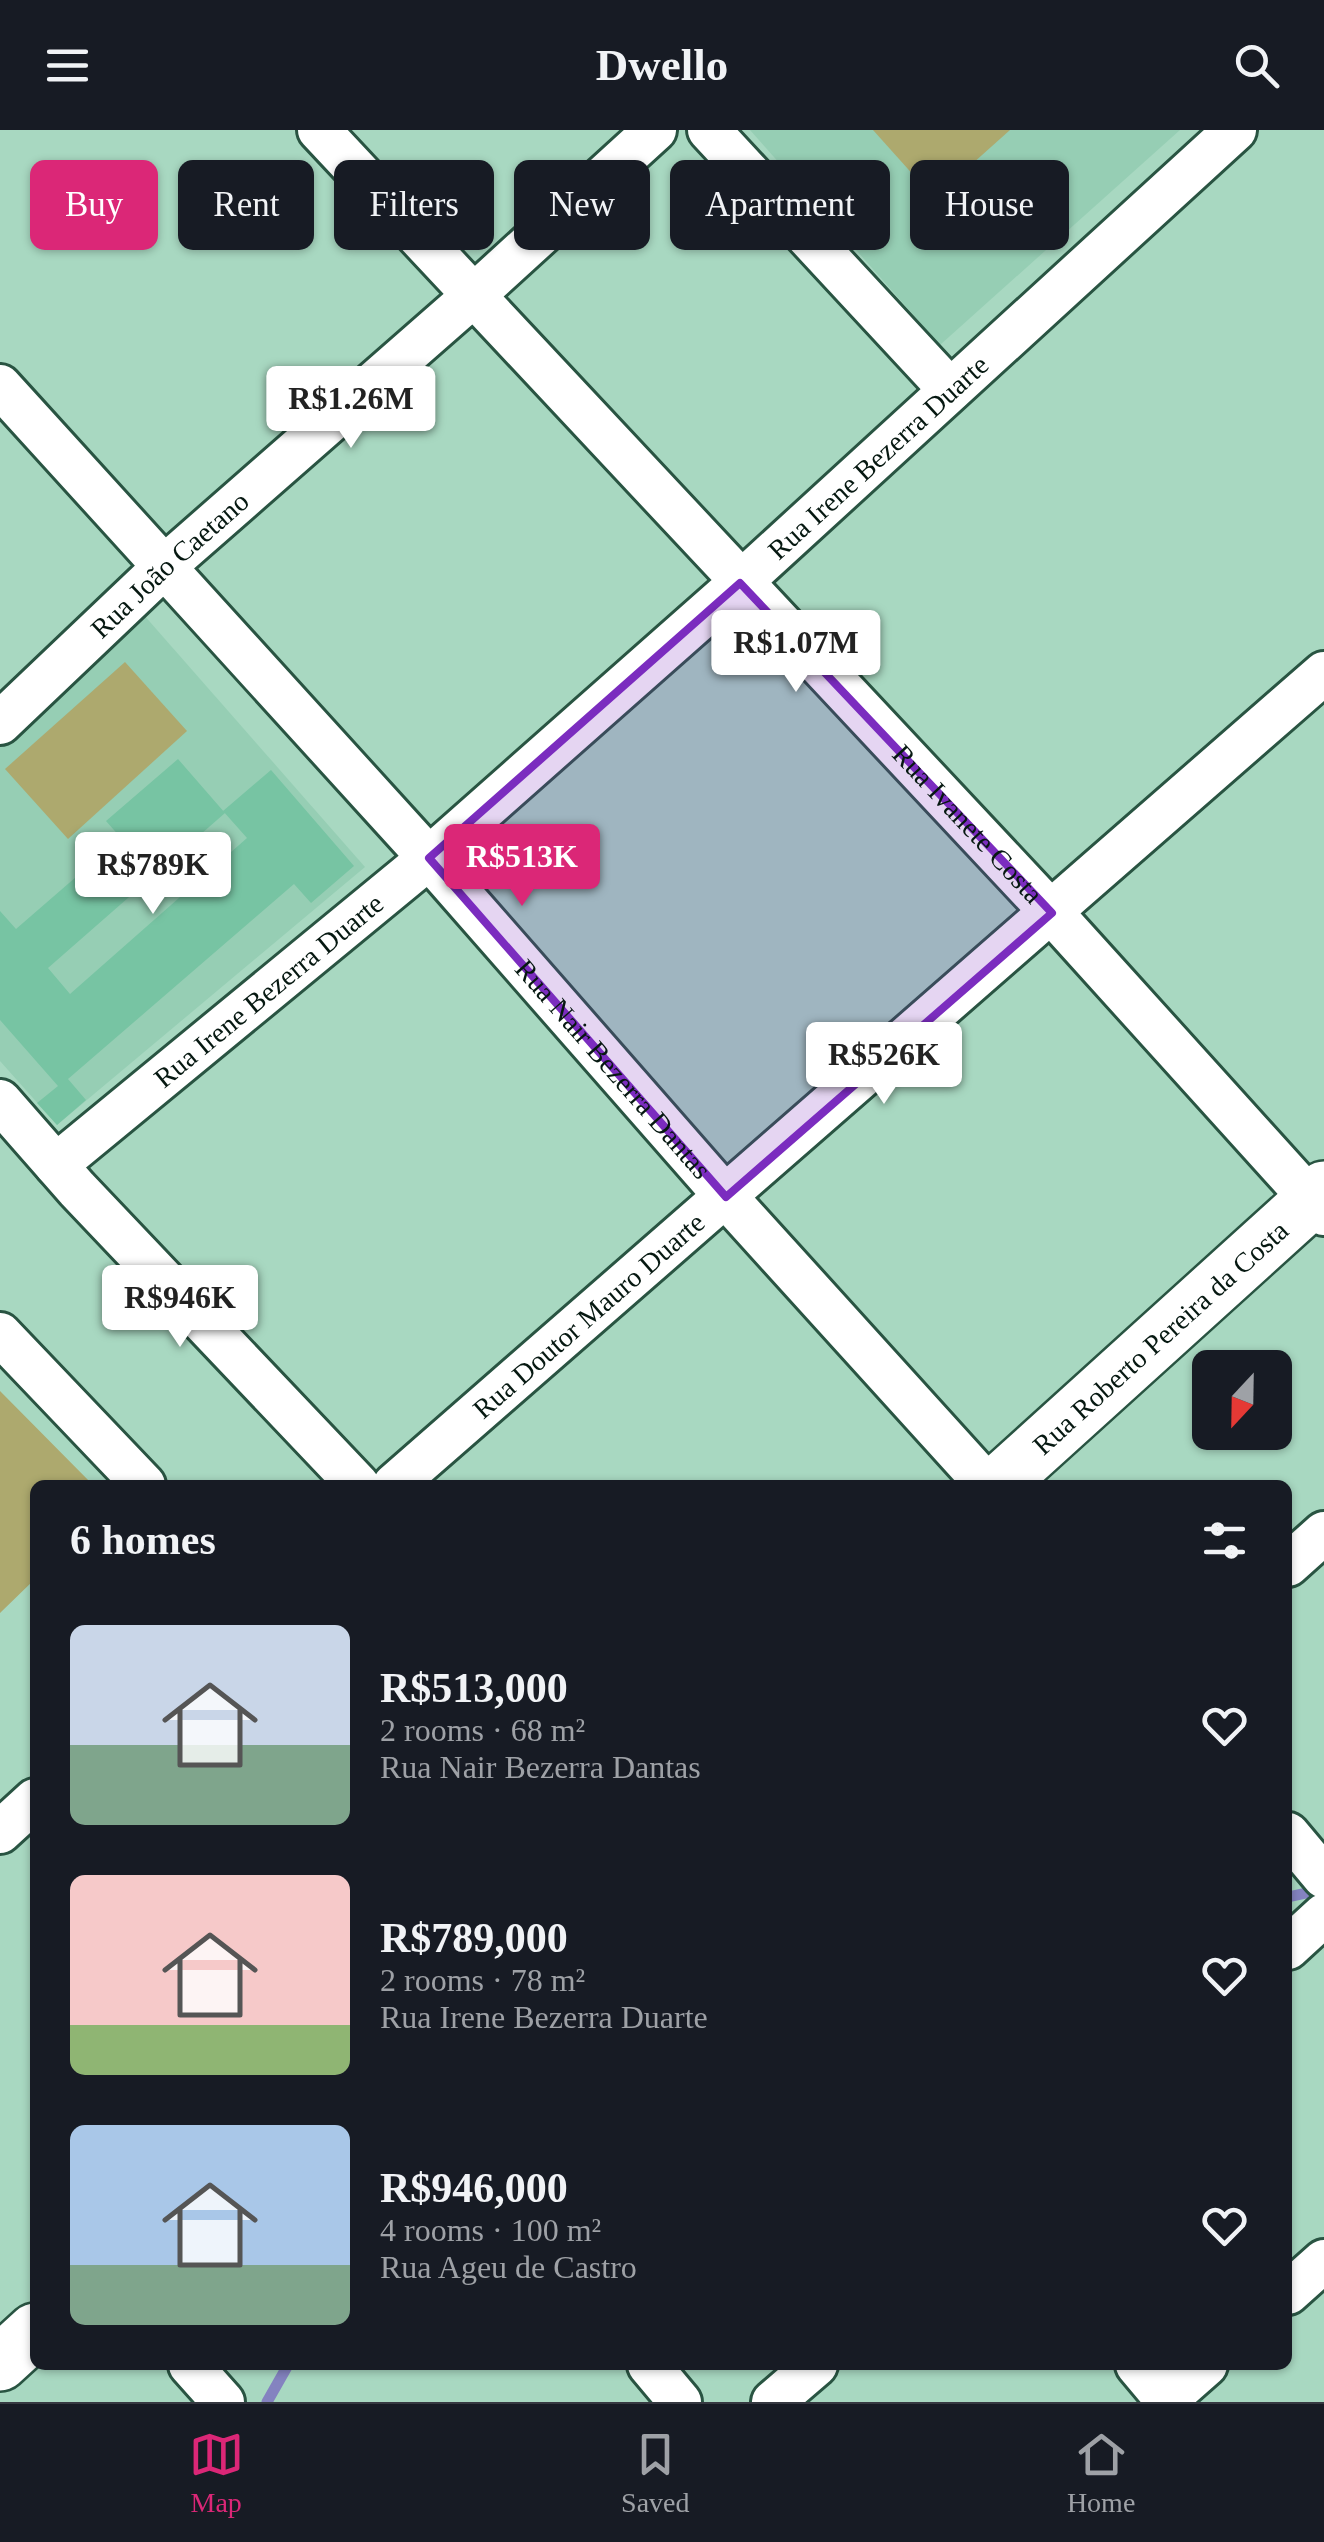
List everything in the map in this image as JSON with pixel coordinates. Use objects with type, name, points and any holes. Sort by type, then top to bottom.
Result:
[{"type":"street","name":"Rua Ivanete Costa","points":[[318,130],[1320,1201]]},
{"type":"street","name":"Rua João Caetano","points":[[0,722],[165,566],[473,296],[655,130]]},
{"type":"street","points":[[709,130],[950,390]]},
{"type":"street","name":"Rua Irene Bezerra Duarte","points":[[56,1165],[429,858],[740,583],[1235,130]]},
{"type":"street","name":"Rua Nair Bezerra Dantas","points":[[0,386],[429,858],[726,1197],[983,1480]]},
{"type":"street","name":"Rua Doutor Mauro Duarte","points":[[400,1480],[1324,673]]},
{"type":"street","points":[[0,1101],[353,1480]]},
{"type":"street","name":"Rua Roberto Pereira da Costa","points":[[1003,1480],[1320,1201]]},
{"type":"street","points":[[0,1334],[139,1480]]},
{"type":"street","points":[[1292,1561],[1324,1533]]},
{"type":"street","points":[[0,1832],[30,1805]]},
{"type":"street","points":[[1292,1839],[1324,1876]]},
{"type":"street","points":[[1292,1944],[1324,1915]]},
{"type":"street","points":[[1292,2289],[1324,2261]]},
{"type":"street","points":[[0,2363],[30,2336]]},
{"type":"street","points":[[194,2370],[223,2402]]},
{"type":"street","points":[[653,2370],[680,2402]]},
{"type":"street","points":[[773,2402],[810,2370]]},
{"type":"street","points":[[1141,2370],[1166,2401],[1200,2370]]},
{"type":"highlighted area","points":[[740,583],[1052,913],[726,1197],[429,858]]},
{"type":"shaded area","points":[[750,130],[1180,130],[1069,229],[1069,160],[910,160],[910,250],[1046,250],[940,345],[856,250],[890,250],[890,160],[777,160]]},
{"type":"shaded area","points":[[873,130],[1010,130],[976,160],[910,160],[910,171]]},
{"type":"shaded area","points":[[143,614],[365,867],[57,1125],[0,1061],[0,741]]},
{"type":"shaded area","points":[[125,662],[187,731],[68,839],[5,769]]},
{"type":"shaded area","points":[[0,1391],[88,1480],[30,1480],[30,1584],[0,1613]]},
{"type":"building","points":[[178,759],[223,811],[271,770],[354,866],[311,903],[294,884],[68,1079],[86,1100],[57,1125],[37,1103],[58,1086],[0,1020],[0,911],[16,929],[121,838],[106,821]],"holes":[[[225,813],[247,838],[70,994],[48,968]]]},
{"type":"waterway","points":[[1292,1896],[1324,1889]]},
{"type":"waterway","points":[[267,2402],[285,2370]]}]
